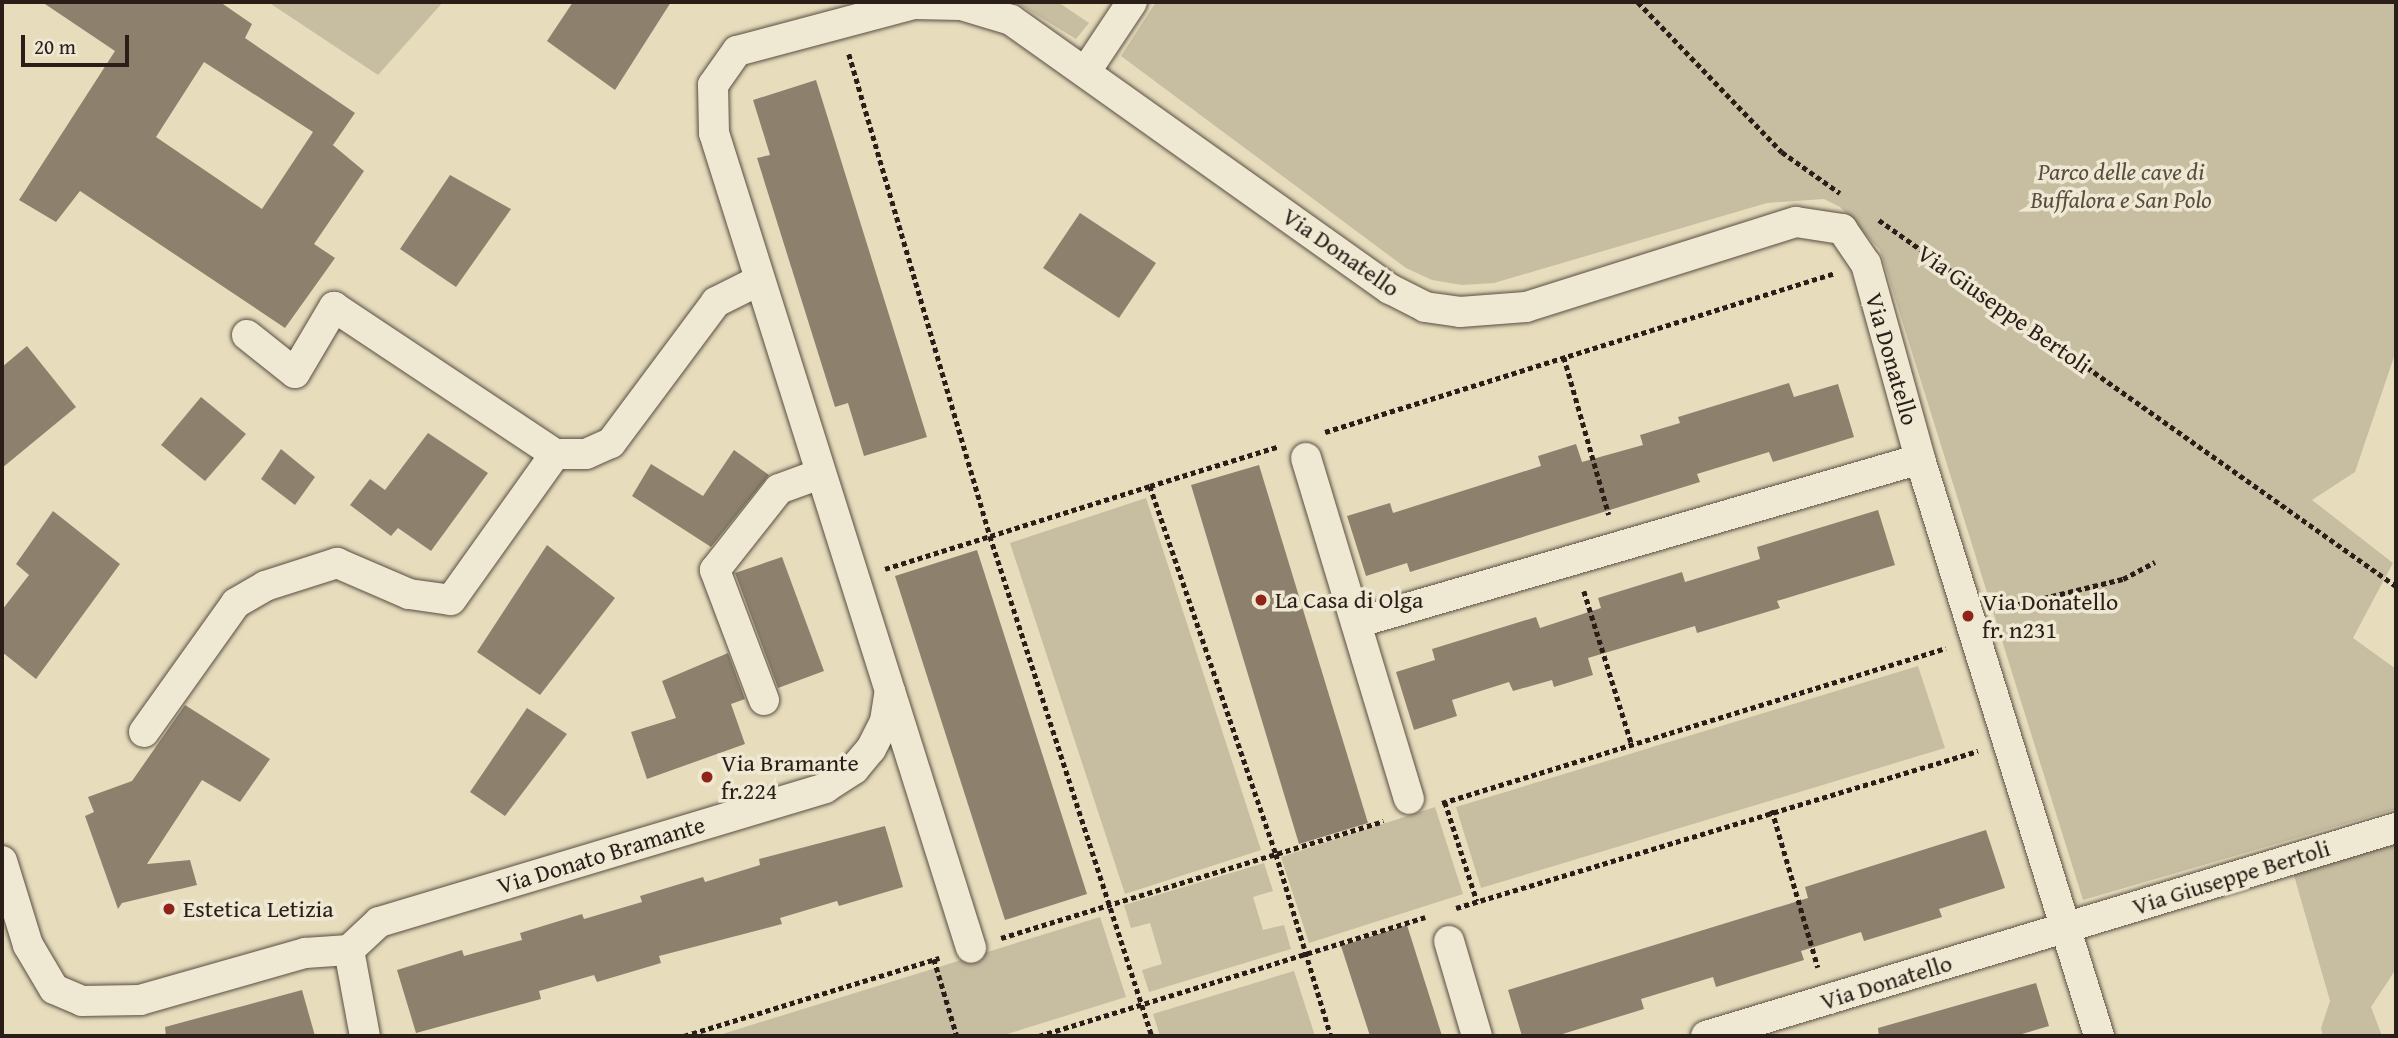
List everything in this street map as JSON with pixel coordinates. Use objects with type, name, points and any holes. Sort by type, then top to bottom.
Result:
[{"type":"street","points":[[1086,71],[1132,2]]},
{"type":"street","name":"Via Donatello","points":[[758,281],[714,133],[713,85],[737,51],[914,4],[961,5],[1011,20],[1390,289],[1425,307],[1460,312],[1526,307],[1796,222],[1842,229],[1866,264],[1920,459],[2099,1036]]},
{"type":"street","points":[[247,335],[295,373],[334,307],[555,454],[586,454],[611,443],[716,302],[758,281],[971,948]]},
{"type":"street","points":[[1303,446],[1411,808]]},
{"type":"street","points":[[144,732],[236,603],[265,586],[337,563],[409,594],[451,600],[555,454]]},
{"type":"street","name":"Via Donatello","points":[[1356,623],[1920,459]]},
{"type":"street","points":[[764,700],[715,570],[779,489],[820,474]]},
{"type":"street","name":"Via Donato Bramante","points":[[349,950],[379,922],[825,788],[853,769],[871,749],[885,721],[890,691]]},
{"type":"street","name":"Via Giuseppe Bertoli","points":[[2066,928],[2396,828]]},
{"type":"street","points":[[2,861],[28,945],[54,989],[82,1001],[140,1000],[305,953],[349,950],[365,1036]]},
{"type":"street","name":"Via Donatello","points":[[1706,1036],[2066,928]]},
{"type":"street","points":[[1448,941],[1477,1036]]},
{"type":"path","points":[[1638,2],[1782,152],[1844,196]]},
{"type":"path","points":[[840,22],[990,536],[1153,1036]]},
{"type":"path","name":"Via Giuseppe Bertoli","points":[[1875,218],[2396,586]]},
{"type":"path","points":[[852,579],[1150,486],[1303,446],[1564,357],[1866,264]]},
{"type":"path","points":[[1564,357],[1619,547]]},
{"type":"path","points":[[1150,486],[1276,854],[1331,1036]]},
{"type":"path","points":[[1575,560],[1632,745]]},
{"type":"path","points":[[2002,608],[2123,579],[2155,562]]},
{"type":"path","points":[[1998,594],[2005,618]]},
{"type":"path","points":[[684,1036],[1276,854],[1411,808],[1445,802],[1954,645]]},
{"type":"path","points":[[1452,909],[1772,810],[2009,742]]},
{"type":"path","points":[[1445,802],[1477,901]]},
{"type":"path","points":[[1772,810],[1828,1000]]},
{"type":"path","points":[[1039,1036],[1440,913]]},
{"type":"path","points":[[934,960],[957,1036]]},
{"type":"green space","points":[[268,2],[443,2],[378,75]]},
{"type":"green space","points":[[1015,2],[1058,2],[1089,23],[1076,39]]},
{"type":"green space","name":"Parco delle cave di Buffalora e San Polo","points":[[1156,2],[2396,2],[2396,351],[2355,472],[2312,500],[2393,563],[2353,638],[2396,669],[2396,809],[2083,900],[1880,250],[1840,207],[1824,199],[1767,203],[1494,283],[1462,285],[1432,280],[1406,268],[1121,56]]},
{"type":"green space","points":[[1146,498],[1261,850],[1125,894],[1010,543]]},
{"type":"green space","points":[[1918,666],[1945,748],[1481,888],[1456,807]]},
{"type":"green space","points":[[1435,807],[1463,894],[1309,943],[1281,857]]},
{"type":"green space","points":[[2396,841],[2396,969],[2371,1007],[2382,1036],[2323,1036],[2321,1028],[2330,1001],[2293,872]]},
{"type":"green space","points":[[1264,863],[1273,891],[1253,897],[1263,930],[1284,925],[1291,949],[1149,992],[1142,970],[1162,964],[1150,923],[1131,928],[1124,905]]},
{"type":"green space","points":[[1100,917],[1126,997],[1001,1036],[716,1036]]},
{"type":"green space","points":[[1294,971],[1315,1036],[1160,1036],[1153,1014]]},
{"type":"building","points":[[42,2],[220,2],[252,24],[245,38],[355,113],[333,145],[328,141],[364,171],[314,244],[335,258],[285,328],[80,191],[56,222],[19,200],[115,51]],"holes":[[[204,62],[313,132],[262,209],[156,137]]]},
{"type":"building","points":[[573,2],[671,2],[615,90],[547,41]]},
{"type":"building","points":[[816,80],[927,437],[864,456],[848,403],[835,407],[757,158],[770,155],[753,100]]},
{"type":"building","points":[[450,175],[511,209],[456,287],[400,249]]},
{"type":"building","points":[[1080,213],[1156,263],[1119,318],[1043,268]]},
{"type":"building","points":[[27,346],[76,407],[2,468],[2,367]]},
{"type":"building","points":[[1789,383],[1794,397],[1838,384],[1854,437],[1773,462],[1769,452],[1697,474],[1700,482],[1410,572],[1407,563],[1366,576],[1347,516],[1390,503],[1393,513],[1541,466],[1538,456],[1576,444],[1582,462],[1643,445],[1640,435],[1680,423],[1678,417]]},
{"type":"building","points":[[201,397],[246,434],[205,481],[161,445]]},
{"type":"building","points":[[428,433],[488,473],[431,551],[398,528],[391,536],[350,505],[370,479],[385,490]]},
{"type":"building","points":[[281,449],[315,477],[295,505],[261,479]]},
{"type":"building","points":[[734,450],[769,475],[711,547],[632,496],[651,464],[703,496]]},
{"type":"building","points":[[1259,465],[1368,823],[1299,844],[1191,485]]},
{"type":"building","points":[[1878,510],[1895,565],[1777,601],[1780,608],[1697,633],[1695,626],[1588,658],[1593,675],[1554,687],[1552,680],[1513,691],[1509,682],[1452,700],[1457,716],[1414,730],[1396,672],[1435,660],[1432,649],[1536,617],[1540,628],[1601,608],[1598,598],[1682,572],[1685,582],[1760,559],[1757,547]]},
{"type":"building","points":[[53,511],[120,564],[36,679],[2,652],[2,610],[29,575],[16,564]]},
{"type":"building","points":[[547,545],[615,598],[540,695],[477,652]]},
{"type":"building","points":[[977,550],[1087,894],[1005,920],[895,576]]},
{"type":"building","points":[[782,557],[824,671],[778,688],[735,573]]},
{"type":"building","points":[[728,653],[745,699],[731,704],[745,744],[647,779],[631,732],[676,718],[662,681]]},
{"type":"building","points":[[185,705],[270,759],[240,802],[202,780],[147,864],[190,860],[197,885],[122,903],[118,909],[85,816],[94,812],[88,797],[132,781]]},
{"type":"building","points":[[527,708],[567,734],[505,816],[470,792]]},
{"type":"building","points":[[885,826],[903,887],[839,906],[837,901],[780,918],[782,924],[659,956],[661,963],[597,982],[594,975],[539,991],[541,999],[416,1033],[397,970],[462,950],[464,956],[522,940],[520,933],[582,914],[584,919],[642,902],[640,896],[703,877],[705,882],[760,865],[759,859]]},
{"type":"building","points":[[1986,830],[2005,888],[1939,909],[1942,917],[1864,941],[1861,932],[1801,951],[1804,960],[1716,987],[1713,977],[1641,999],[1644,1009],[1556,1036],[1522,1036],[1508,990],[1808,898],[1805,887]]},
{"type":"building","points":[[1407,925],[1442,1036],[1370,1036],[1341,946]]},
{"type":"building","points":[[2036,983],[2049,1026],[2015,1036],[1879,1036],[1878,1028]]},
{"type":"building","points":[[302,990],[315,1036],[166,1036],[165,1027]]},
{"type":"place","name":"La Casa di Olga","points":[[1261,600]]},
{"type":"place","name":"Via Donatello fr. n231","points":[[1968,616]]},
{"type":"place","name":"Via Bramante fr.224","points":[[707,777]]},
{"type":"place","name":"Estetica Letizia","points":[[169,909]]}]
